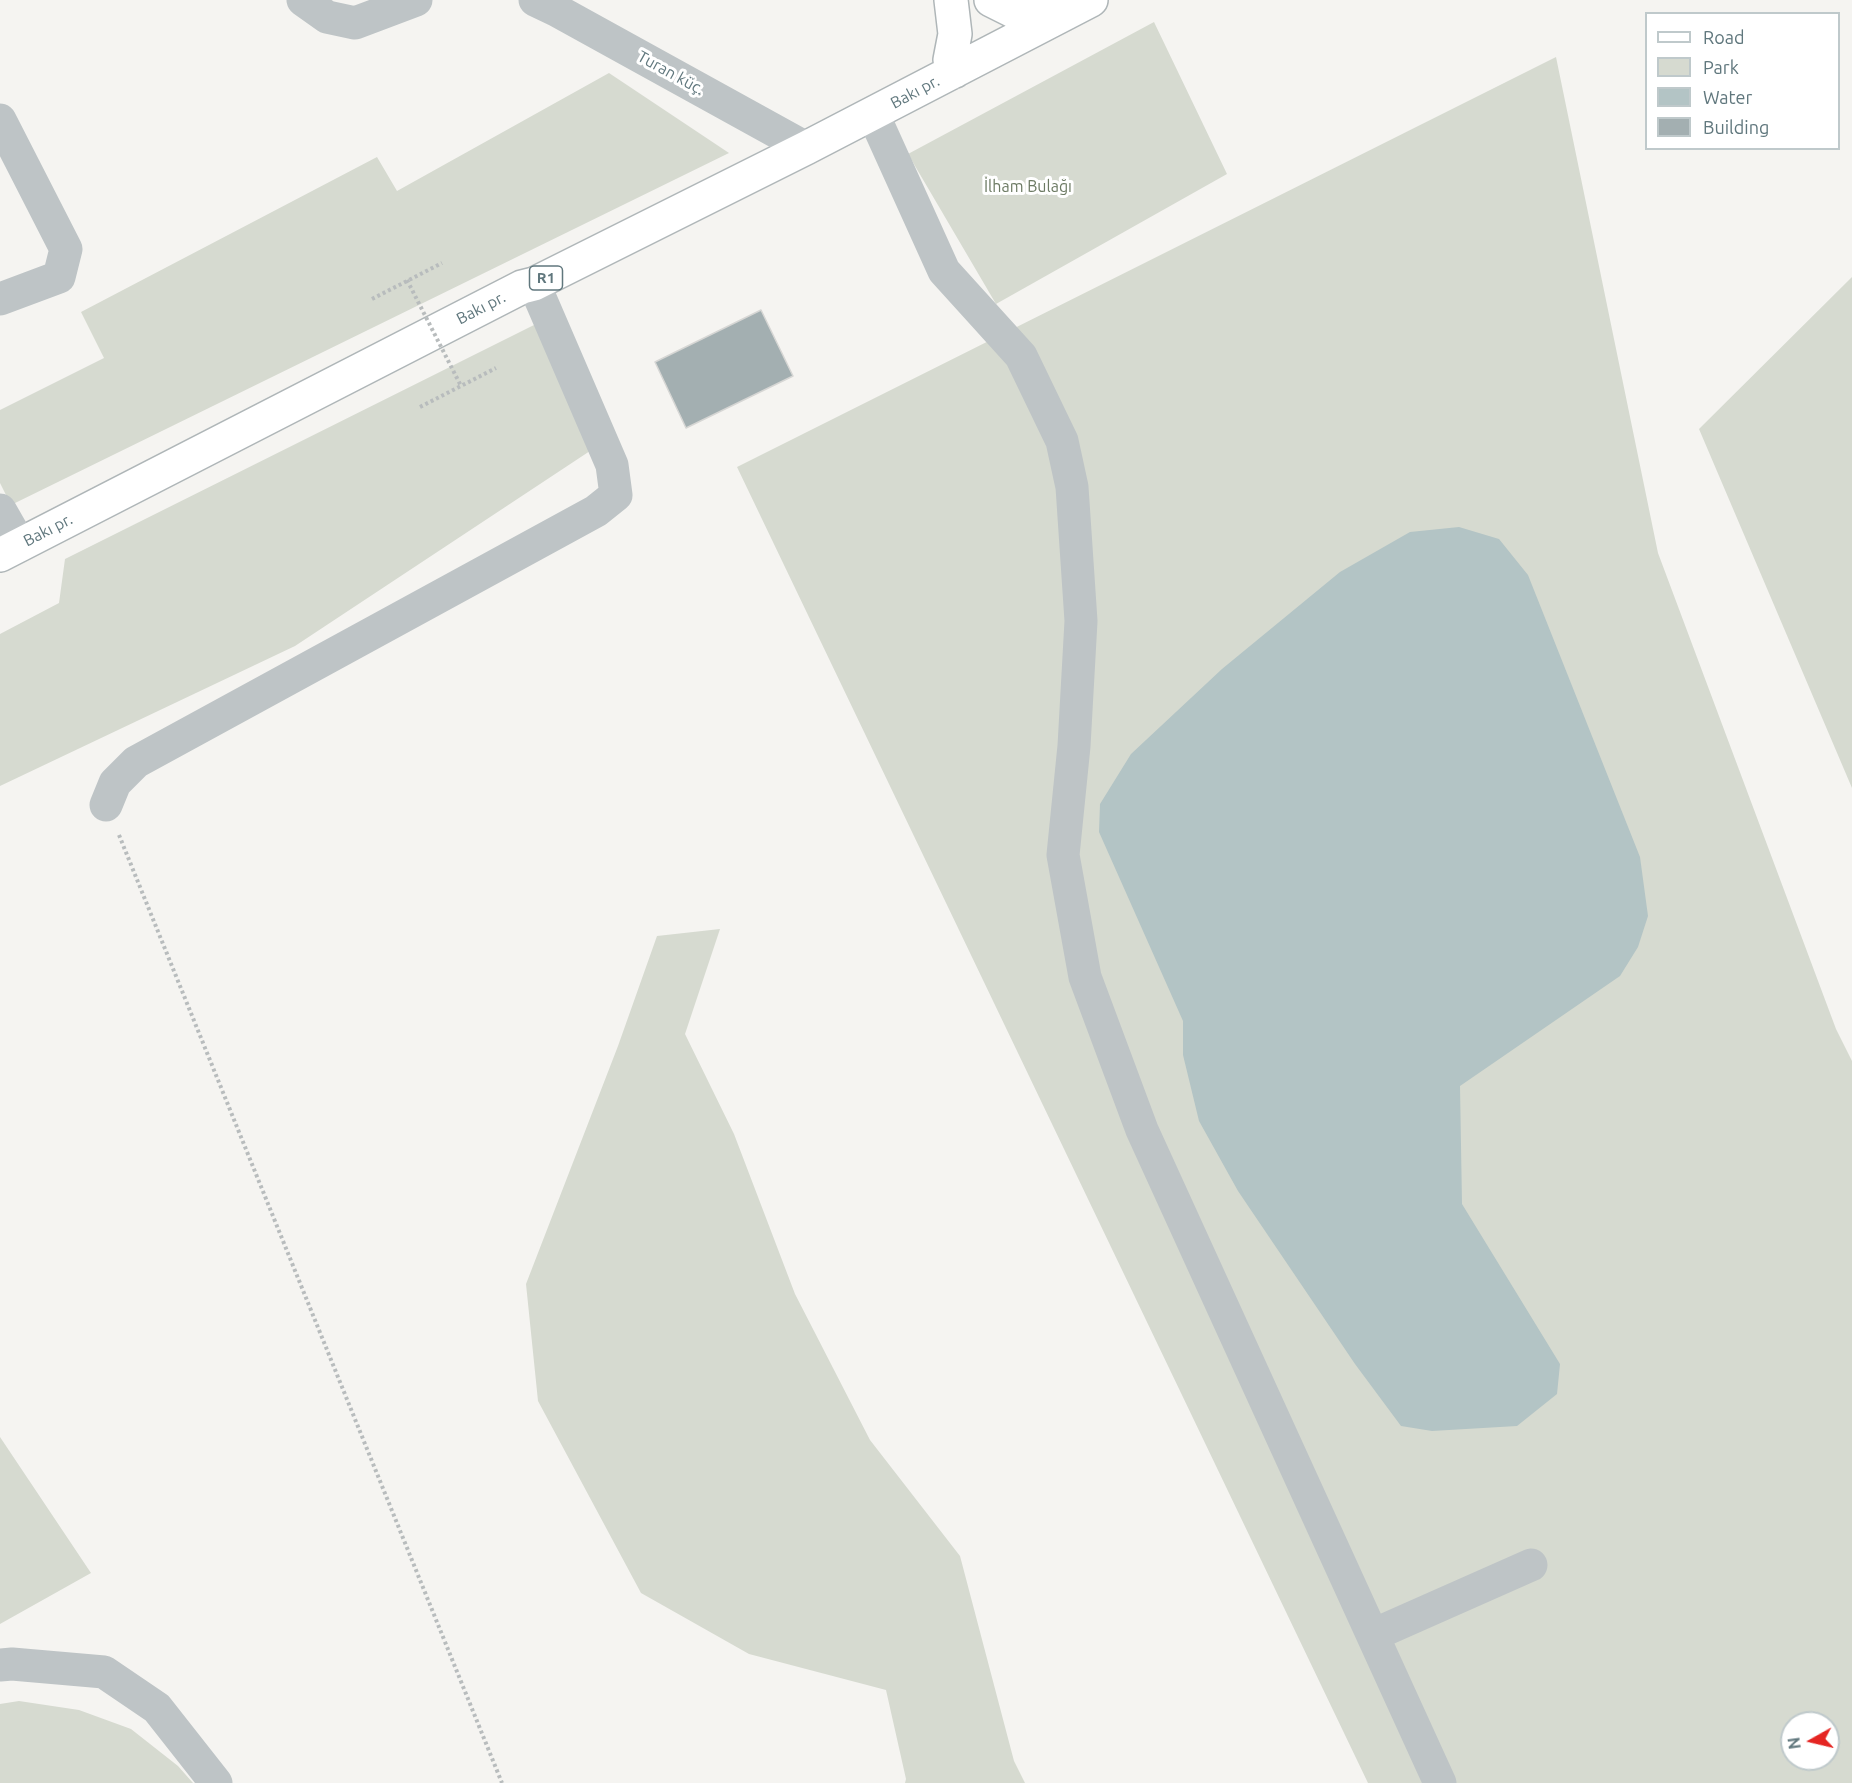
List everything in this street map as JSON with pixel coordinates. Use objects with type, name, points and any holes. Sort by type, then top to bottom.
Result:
[{"type":"main road","points":[[951,0],[955,34],[950,60],[955,71]]},
{"type":"main road","points":[[991,0],[1013,11],[1081,5]]},
{"type":"main road","name":"Bakı pr.","points":[[10,550],[511,292],[534,284],[873,114],[1081,5]]},
{"type":"street","points":[[303,0],[327,17],[355,23],[416,0]]},
{"type":"street","name":"Turan küç.","points":[[535,0],[806,148]]},
{"type":"street","points":[[873,114],[944,271],[1020,356],[1062,441],[1072,487],[1081,621],[1074,747],[1063,855],[1085,976],[1142,1130],[1440,1783]]},
{"type":"street","points":[[0,120],[66,249],[59,277],[0,299]]},
{"type":"street","points":[[106,805],[115,783],[136,762],[596,511],[616,495],[612,465],[534,284]]},
{"type":"street","points":[[0,510],[10,550]]},
{"type":"street","points":[[1373,1635],[1531,1565]]},
{"type":"street","points":[[0,1665],[12,1664],[104,1672],[157,1708],[216,1783]]},
{"type":"path","points":[[372,299],[442,263]]},
{"type":"path","points":[[407,280],[461,386]]},
{"type":"path","points":[[420,407],[496,368]]},
{"type":"path","points":[[106,805],[502,1783]]},
{"type":"green space","name":"İlham Bulağı","points":[[1154,22],[1227,174],[996,304],[908,154]]},
{"type":"green space","points":[[1556,57],[1658,553],[1836,1029],[1852,1061],[1852,1783],[1368,1783],[737,467]]},
{"type":"green space","points":[[609,73],[729,153],[11,505],[0,483],[0,410],[104,358],[81,312],[377,157],[397,191]]},
{"type":"green space","points":[[1852,277],[1852,788],[1699,429]]},
{"type":"green space","points":[[542,321],[596,447],[295,646],[0,786],[0,634],[59,603],[65,559]]},
{"type":"green space","points":[[720,929],[685,1034],[734,1134],[795,1294],[870,1440],[960,1556],[1014,1761],[1025,1783],[905,1783],[886,1690],[749,1654],[641,1593],[538,1401],[526,1284],[618,1046],[657,936]]},
{"type":"green space","points":[[0,1437],[91,1573],[0,1624]]},
{"type":"green space","points":[[19,1701],[79,1710],[131,1729],[178,1766],[193,1783],[0,1783],[0,1704]]},
{"type":"water","points":[[1459,527],[1499,539],[1528,575],[1640,857],[1648,916],[1638,947],[1620,976],[1460,1086],[1462,1204],[1560,1364],[1557,1394],[1517,1426],[1432,1431],[1401,1426],[1355,1364],[1238,1191],[1199,1121],[1183,1055],[1183,1021],[1099,832],[1100,804],[1131,754],[1222,669],[1340,572],[1410,532]]},
{"type":"building","points":[[761,310],[793,376],[686,428],[655,362]]}]
